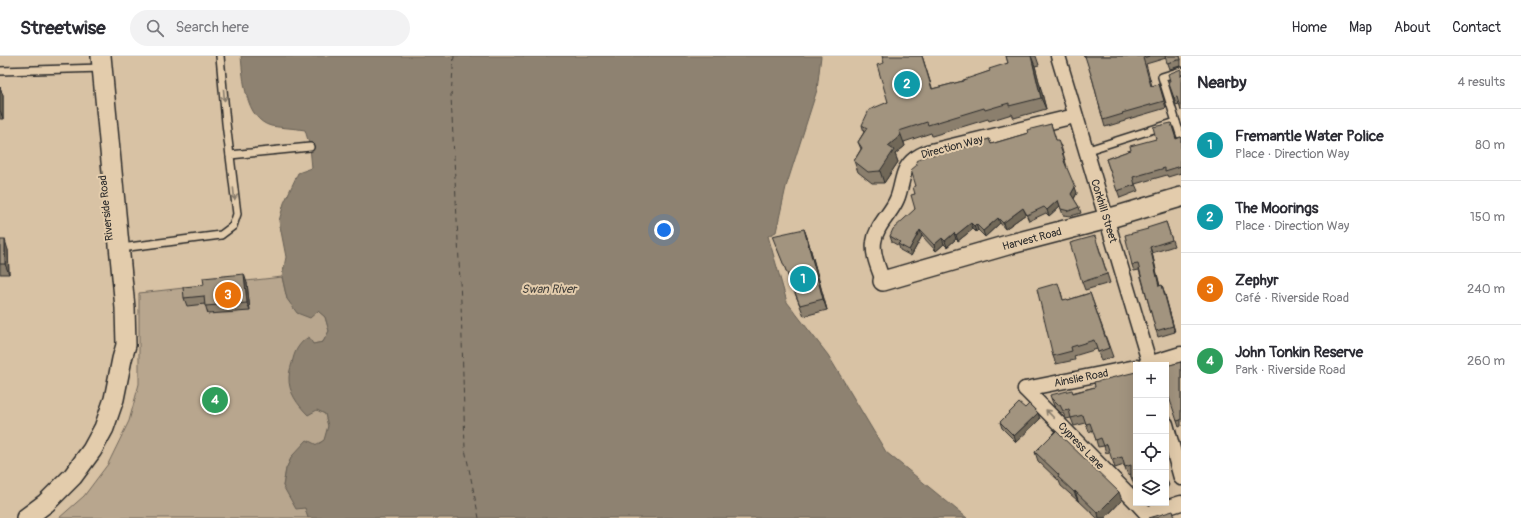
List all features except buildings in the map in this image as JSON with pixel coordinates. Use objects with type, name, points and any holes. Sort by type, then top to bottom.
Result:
[{"type":"street","name":"Corkhill Street","points":[[1058,56],[1085,151],[1107,219],[1144,362]]},
{"type":"street","name":"Riverside Road","points":[[26,518],[46,503],[64,486],[92,450],[104,428],[114,399],[122,359],[117,342],[115,248],[96,62]]},
{"type":"street","name":"Direction Way","points":[[883,281],[875,254],[875,235],[896,200],[902,186],[905,170],[915,158],[927,152],[1076,116]]},
{"type":"street","name":"Harvest Road","points":[[883,281],[1181,197]]},
{"type":"street","name":"Ainslie Road","points":[[1155,362],[1181,354]]},
{"type":"street","name":"Ainslie Road","points":[[1025,389],[1133,367]]},
{"type":"street","name":"Cypress Lane","points":[[1025,389],[1133,500]]},
{"type":"street","points":[[1169,434],[1181,478]]},
{"type":"street","name":"Cypress Lane","points":[[1139,506],[1147,514],[1181,504]]},
{"type":"lane","points":[[115,248],[221,235],[233,226],[237,214],[220,56]]},
{"type":"lane","points":[[0,71],[96,62]]},
{"type":"lane","points":[[1181,71],[1162,77],[1181,137]]},
{"type":"lane","points":[[1085,151],[1176,122]]},
{"type":"lane","points":[[230,155],[310,147]]},
{"type":"shaded area","points":[[282,277],[287,299],[317,310],[325,317],[329,331],[323,342],[313,344],[317,410],[325,414],[328,426],[325,440],[292,456],[286,469],[283,486],[305,508],[308,518],[59,518],[84,496],[108,464],[129,421],[139,384],[139,293]]},
{"type":"water","name":"Swan River","points":[[241,56],[821,56],[817,90],[786,187],[776,232],[768,236],[787,302],[828,355],[886,452],[967,518],[308,518],[305,508],[296,509],[283,486],[286,469],[292,456],[307,440],[317,445],[324,440],[328,426],[325,414],[317,410],[308,415],[294,398],[290,388],[289,375],[294,356],[301,343],[309,337],[313,344],[323,342],[329,331],[325,317],[318,311],[310,318],[297,313],[287,299],[282,277],[286,257],[279,221],[284,203],[298,173],[312,168],[310,147],[305,130],[271,126],[262,122],[256,115],[247,97]]},
{"type":"ferry route","points":[[454,56],[451,96],[461,302],[465,449],[479,518]]},
{"type":"place","name":"The Moorings","points":[[907,84]]},
{"type":"place","name":"Fremantle Water Police","points":[[803,279]]},
{"type":"place","name":"Zephyr","points":[[228,295]]},
{"type":"place","name":"John Tonkin Reserve","points":[[215,400]]}]
